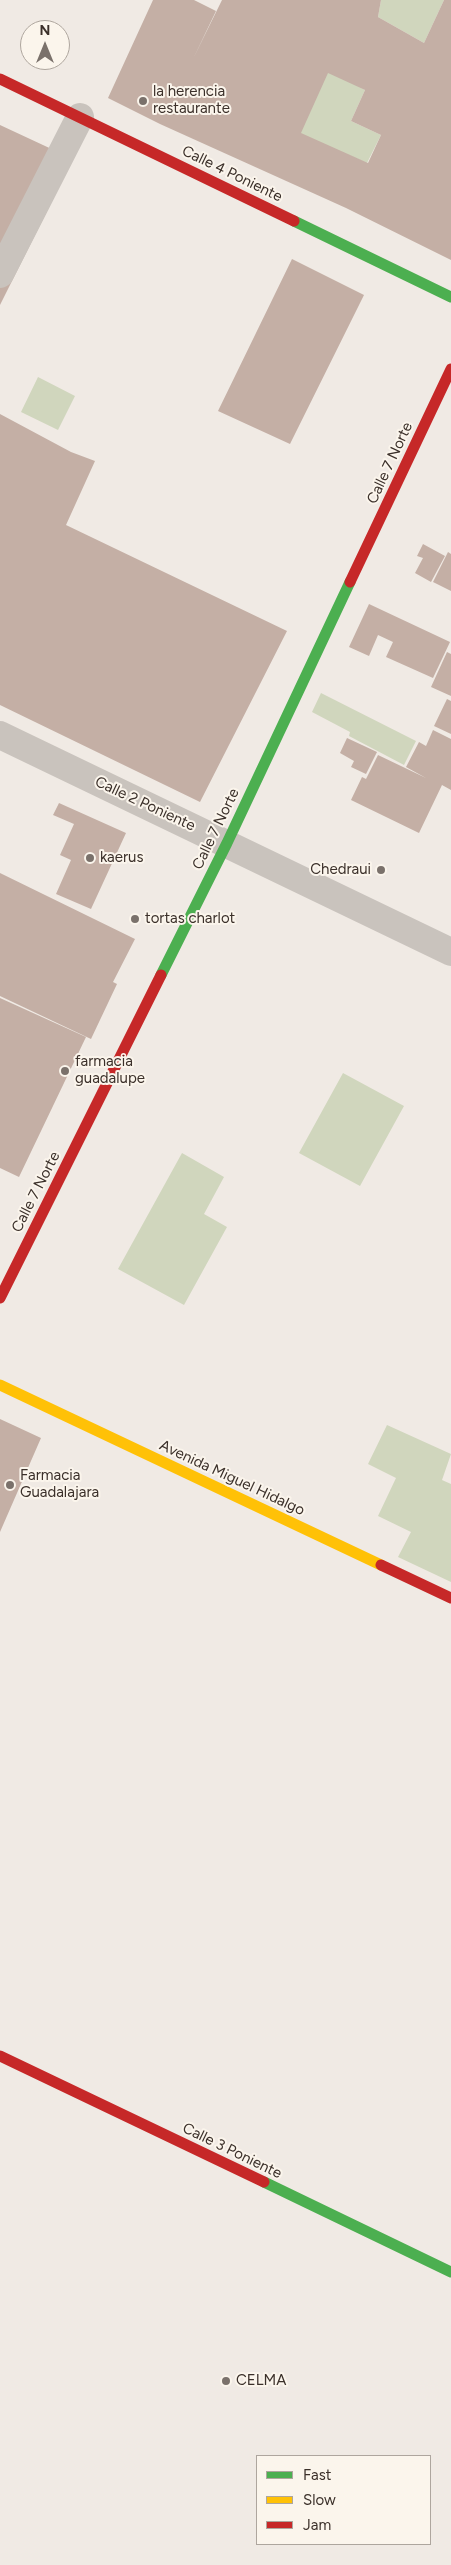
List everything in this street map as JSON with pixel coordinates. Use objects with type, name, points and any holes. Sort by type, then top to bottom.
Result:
[{"type":"street","name":"Calle 4 Poniente","points":[[0,79],[451,297]]},
{"type":"street","points":[[0,274],[80,117]]},
{"type":"street","name":"Calle 7 Norte","points":[[0,1298],[227,843],[451,369]]},
{"type":"street","name":"Calle 2 Poniente","points":[[0,735],[451,952]]},
{"type":"street","name":"Avenida Miguel Hidalgo","points":[[0,1384],[451,1598]]},
{"type":"street","name":"Calle 3 Poniente","points":[[0,2056],[451,2272]]},
{"type":"green space","points":[[381,0],[444,0],[424,43],[378,17]]},
{"type":"green space","points":[[327,69],[365,90],[351,121],[381,135],[367,163],[297,133]]},
{"type":"green space","points":[[38,377],[75,396],[58,430],[21,412]]},
{"type":"green space","points":[[321,693],[416,741],[404,765],[349,736],[350,732],[312,712]]},
{"type":"green space","points":[[343,1073],[404,1106],[360,1186],[299,1153]]},
{"type":"green space","points":[[182,1153],[224,1177],[204,1214],[227,1227],[184,1305],[118,1269]]},
{"type":"green space","points":[[387,1425],[451,1454],[442,1480],[451,1484],[451,1582],[398,1557],[411,1532],[378,1516],[396,1478],[368,1464]]},
{"type":"building","points":[[153,0],[194,0],[216,11],[193,59],[222,0],[381,0],[378,17],[424,43],[444,0],[451,0],[451,260],[346,208],[160,124],[108,98]],"holes":[[[328,73],[365,90],[351,121],[381,135],[368,163],[301,133]]]},
{"type":"building","points":[[0,125],[73,159],[0,305]]},
{"type":"building","points":[[292,259],[364,295],[290,444],[218,411]]},
{"type":"building","points":[[0,414],[71,452],[95,461],[66,525],[287,631],[200,802],[0,705]]},
{"type":"building","points":[[423,544],[445,556],[431,582],[415,573],[423,558],[417,556]]},
{"type":"building","points":[[448,552],[451,554],[451,591],[433,582]]},
{"type":"building","points":[[369,604],[450,642],[433,678],[386,657],[393,642],[378,635],[369,656],[349,647]]},
{"type":"building","points":[[447,652],[451,654],[451,696],[431,687]]},
{"type":"building","points":[[447,699],[451,701],[451,734],[434,726]]},
{"type":"building","points":[[433,730],[451,739],[451,790],[442,785],[419,833],[351,800],[362,777],[366,779],[378,755],[426,778],[406,767],[419,742],[426,746]]},
{"type":"building","points":[[347,738],[377,752],[366,774],[351,767],[354,761],[340,753]]},
{"type":"building","name":"kaerus","points":[[59,803],[126,833],[91,909],[56,894],[71,860],[60,855],[74,824],[53,815]]},
{"type":"building","points":[[0,873],[135,939],[113,982],[117,984],[91,1039],[0,996]]},
{"type":"building","points":[[0,998],[86,1037],[19,1177],[0,1168]]},
{"type":"building","name":"Farmacia Guadalajara","points":[[0,1419],[41,1438],[0,1532]]},
{"type":"traffic: fast","points":[[294,221],[451,297]]},
{"type":"traffic: fast","points":[[161,975],[227,843],[350,582]]},
{"type":"traffic: fast","points":[[264,2182],[451,2272]]},
{"type":"traffic: slow","points":[[0,1385],[381,1565]]},
{"type":"traffic: jam","points":[[0,79],[294,221]]},
{"type":"traffic: jam","points":[[350,582],[451,369]]},
{"type":"traffic: jam","points":[[0,1298],[161,975]]},
{"type":"traffic: jam","points":[[381,1565],[451,1598]]},
{"type":"traffic: jam","points":[[0,2056],[264,2182]]},
{"type":"place","name":"la herencia restaurante","points":[[143,101]]},
{"type":"place","name":"kaerus","points":[[90,858]]},
{"type":"place","name":"Chedraui","points":[[381,870]]},
{"type":"place","name":"tortas charlot","points":[[135,919]]},
{"type":"place","name":"farmacia guadalupe","points":[[65,1071]]},
{"type":"place","name":"Farmacia Guadalajara","points":[[10,1485]]},
{"type":"place","name":"CELMA","points":[[226,2381]]}]
